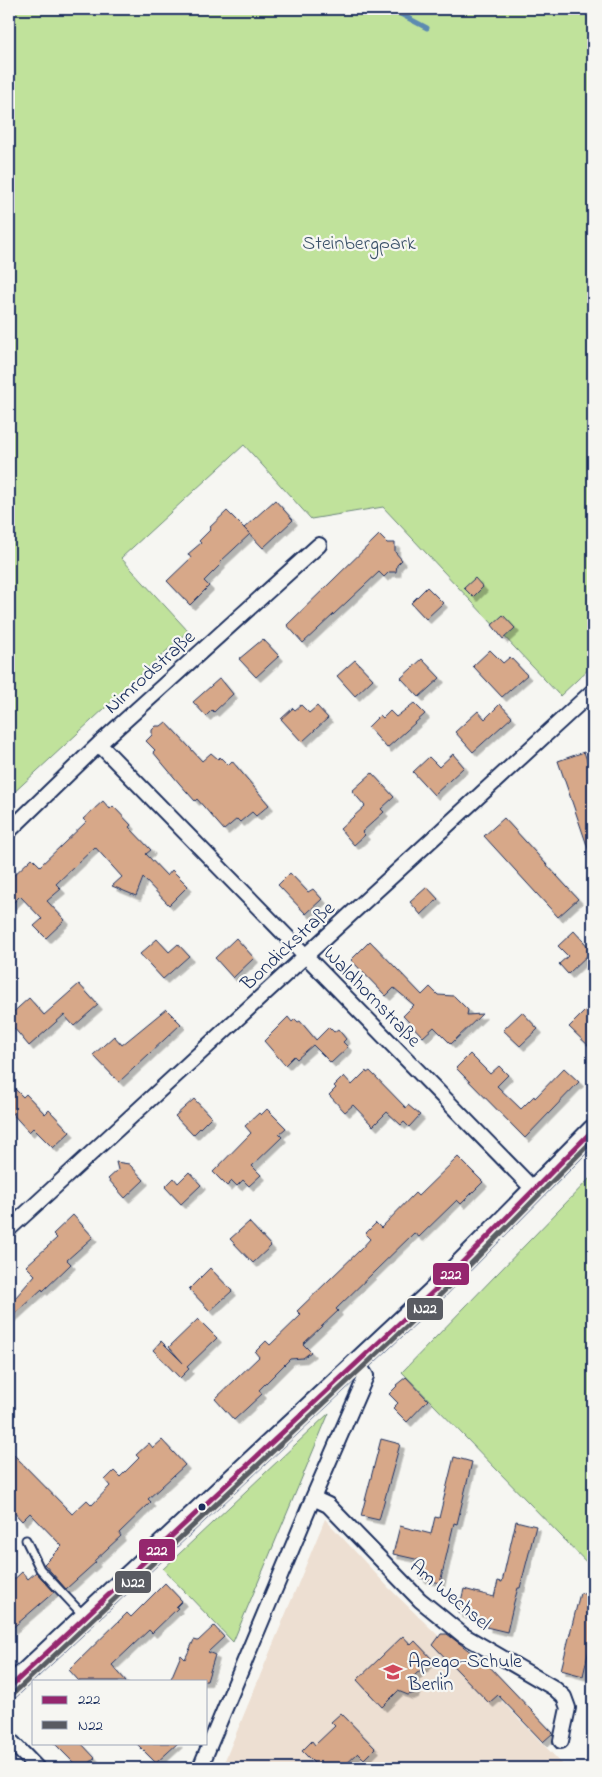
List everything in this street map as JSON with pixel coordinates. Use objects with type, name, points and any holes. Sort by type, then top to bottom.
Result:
[{"type":"main road","points":[[9,1688],[436,1289],[593,1130]]},
{"type":"street","name":"Nimrodstraße","points":[[9,831],[99,744],[320,544]]},
{"type":"street","name":"Bondickstraße","points":[[9,1229],[593,691]]},
{"type":"street","name":"Waldhornstraße","points":[[99,744],[534,1190]]},
{"type":"street","points":[[200,1768],[366,1376],[357,1362]]},
{"type":"street","name":"Am Wechsel","points":[[313,1498],[328,1504],[420,1600],[462,1635],[554,1688],[564,1697],[568,1708],[561,1741]]},
{"type":"street","points":[[9,1738],[38,1768]]},
{"type":"lane","points":[[26,1540],[40,1569],[85,1616]]},
{"type":"shaded area","points":[[325,1519],[389,1588],[451,1648],[566,1768],[226,1768],[223,1765]]},
{"type":"green space","name":"Steinbergpark","points":[[9,9],[593,9],[593,665],[560,696],[383,507],[311,519],[244,445],[121,558],[188,631],[9,797]]},
{"type":"green space","points":[[593,1175],[593,1569],[402,1372]]},
{"type":"green space","points":[[329,1413],[233,1642],[163,1569]]},
{"type":"building","points":[[275,500],[293,520],[263,548],[244,528]]},
{"type":"building","points":[[227,511],[250,534],[220,562],[221,564],[204,581],[209,586],[190,605],[167,581],[191,558],[188,554],[201,543],[199,541],[211,529],[209,528]]},
{"type":"building","points":[[379,535],[387,543],[395,543],[395,552],[402,560],[397,565],[396,572],[389,572],[384,577],[379,572],[303,643],[287,625]]},
{"type":"building","points":[[475,578],[483,587],[473,597],[464,588]]},
{"type":"building","points":[[427,587],[443,603],[426,619],[411,603]]},
{"type":"building","points":[[503,615],[515,628],[503,639],[492,625]]},
{"type":"building","points":[[263,639],[279,656],[256,677],[239,659]]},
{"type":"building","points":[[490,650],[503,663],[510,657],[527,675],[502,697],[473,666]]},
{"type":"building","points":[[422,659],[440,678],[419,697],[401,678]]},
{"type":"building","points":[[355,660],[373,679],[355,696],[337,676]]},
{"type":"building","points":[[220,678],[233,694],[214,712],[212,710],[206,716],[193,702]]},
{"type":"building","points":[[414,703],[425,714],[387,748],[368,727],[380,715],[383,718],[390,711],[396,717]]},
{"type":"building","points":[[500,704],[512,717],[473,752],[455,732],[478,711],[485,719]]},
{"type":"building","points":[[301,705],[309,713],[317,706],[328,718],[302,742],[281,719],[293,708],[295,710]]},
{"type":"building","points":[[166,722],[202,761],[211,753],[218,759],[220,757],[228,765],[232,761],[269,805],[256,816],[252,812],[240,822],[237,819],[224,830],[197,799],[195,801],[179,783],[153,752],[155,750],[146,741],[152,735],[152,730],[156,726],[161,726]]},
{"type":"building","points":[[584,752],[590,768],[593,767],[593,857],[591,857],[558,761]]},
{"type":"building","points":[[453,754],[464,767],[434,795],[413,772],[429,757],[439,767]]},
{"type":"building","points":[[372,773],[394,797],[381,809],[384,812],[362,832],[365,835],[354,845],[340,829],[365,806],[352,791]]},
{"type":"building","points":[[103,801],[110,809],[113,806],[131,825],[129,827],[151,850],[146,854],[167,876],[172,870],[188,886],[169,905],[143,878],[136,896],[112,886],[122,877],[95,847],[56,884],[61,889],[47,901],[65,920],[46,938],[34,926],[42,919],[20,896],[9,907],[9,880],[32,858],[40,866],[86,822],[83,819]]},
{"type":"building","points":[[504,818],[578,899],[558,917],[484,836]]},
{"type":"building","points":[[290,873],[308,892],[313,889],[322,899],[306,914],[278,885]]},
{"type":"building","points":[[427,887],[438,899],[421,915],[410,902]]},
{"type":"building","points":[[574,931],[592,951],[568,974],[559,964],[568,956],[558,946]]},
{"type":"building","points":[[236,938],[254,958],[233,978],[215,958]]},
{"type":"building","points":[[157,939],[169,952],[178,944],[189,956],[163,979],[140,954]]},
{"type":"building","points":[[370,941],[422,995],[430,987],[438,995],[454,996],[468,1010],[467,1015],[482,1014],[451,1044],[434,1027],[423,1037],[403,1016],[414,1005],[394,988],[386,996],[351,960]]},
{"type":"building","points":[[79,984],[98,1005],[74,1026],[64,1015],[29,1046],[9,1022],[9,1016],[29,998],[44,1015]]},
{"type":"building","points":[[593,1003],[593,1050],[569,1027]]},
{"type":"building","points":[[166,1009],[181,1024],[119,1082],[93,1055],[114,1036],[122,1045]]},
{"type":"building","points":[[522,1012],[538,1029],[520,1046],[503,1030]]},
{"type":"building","points":[[288,1017],[292,1022],[295,1019],[298,1022],[300,1021],[316,1040],[329,1027],[334,1032],[338,1029],[346,1039],[343,1042],[348,1047],[331,1063],[313,1045],[297,1059],[294,1056],[285,1065],[264,1041]]},
{"type":"building","points":[[470,1054],[490,1074],[499,1066],[508,1075],[497,1086],[521,1109],[534,1096],[535,1098],[564,1068],[579,1082],[525,1138],[456,1068]]},
{"type":"building","points":[[366,1071],[367,1073],[370,1071],[406,1108],[408,1105],[420,1115],[409,1127],[404,1122],[401,1125],[387,1112],[373,1126],[353,1105],[345,1112],[329,1095],[336,1088],[334,1086],[344,1076],[352,1085]]},
{"type":"building","points":[[9,1083],[23,1097],[26,1094],[45,1114],[49,1110],[70,1132],[53,1148],[33,1128],[29,1132],[9,1110]]},
{"type":"building","points":[[194,1099],[211,1117],[193,1135],[175,1116]]},
{"type":"building","points":[[267,1109],[286,1128],[279,1134],[282,1137],[252,1166],[261,1175],[249,1186],[243,1180],[237,1186],[232,1181],[227,1186],[213,1172],[251,1133],[245,1126],[259,1113],[261,1115]]},
{"type":"building","points":[[458,1157],[483,1182],[461,1204],[457,1200],[419,1237],[414,1233],[303,1344],[311,1352],[303,1358],[290,1359],[259,1390],[262,1394],[234,1420],[215,1399],[259,1357],[255,1352],[266,1341],[270,1345],[301,1315],[297,1311],[370,1239],[365,1234],[376,1223],[381,1228],[415,1193],[418,1196]]},
{"type":"building","points":[[116,1162],[129,1164],[144,1180],[125,1198],[108,1179],[118,1170]]},
{"type":"building","points":[[189,1172],[201,1185],[181,1204],[165,1187],[174,1178],[178,1183]]},
{"type":"building","points":[[73,1215],[93,1237],[67,1260],[71,1264],[43,1291],[42,1289],[9,1319],[9,1305],[35,1275],[26,1266],[57,1238],[53,1234]]},
{"type":"building","points":[[249,1222],[271,1246],[253,1263],[230,1239]]},
{"type":"building","points":[[210,1268],[232,1291],[210,1311],[189,1289]]},
{"type":"building","points":[[198,1319],[217,1338],[187,1367],[189,1369],[180,1378],[153,1350],[161,1341],[183,1363],[169,1347]]},
{"type":"building","points":[[406,1377],[428,1400],[407,1422],[393,1408],[398,1403],[389,1394]]},
{"type":"building","points":[[381,1439],[400,1444],[379,1520],[361,1516]]},
{"type":"building","points":[[162,1440],[185,1465],[148,1499],[151,1502],[119,1533],[121,1536],[66,1589],[44,1564],[62,1546],[30,1513],[22,1521],[9,1507],[9,1450],[72,1514],[87,1500],[92,1505],[110,1486],[105,1480],[114,1471],[120,1477],[139,1458],[136,1455],[149,1443],[153,1448]]},
{"type":"building","points":[[454,1457],[472,1462],[457,1524],[454,1523],[440,1583],[420,1578],[424,1561],[393,1554],[400,1526],[431,1534],[435,1517],[439,1518]]},
{"type":"building","points":[[516,1521],[536,1526],[507,1632],[486,1627],[488,1622],[458,1613],[464,1589],[494,1597],[498,1581],[502,1582]]},
{"type":"building","points":[[22,1572],[28,1579],[36,1572],[54,1592],[9,1631],[9,1584]]},
{"type":"building","points":[[165,1583],[182,1601],[176,1607],[178,1608],[152,1633],[149,1630],[112,1665],[125,1680],[78,1680],[69,1670],[127,1613],[131,1617]]},
{"type":"building","points":[[580,1593],[593,1596],[593,1632],[583,1676],[561,1670]]},
{"type":"building","points":[[214,1626],[224,1637],[208,1652],[215,1655],[207,1680],[170,1680],[181,1655],[185,1659],[194,1640],[198,1641]]},
{"type":"building","points":[[441,1634],[447,1634],[488,1665],[553,1733],[543,1742],[498,1695],[489,1703],[433,1645]]},
{"type":"building","points":[[403,1636],[411,1645],[415,1641],[432,1659],[414,1676],[417,1686],[414,1693],[408,1695],[398,1691],[382,1707],[357,1680]]},
{"type":"building","points":[[341,1713],[375,1748],[364,1759],[358,1753],[342,1768],[319,1768],[302,1751],[312,1741],[315,1745],[335,1726],[331,1722]]},
{"type":"building","points":[[55,1744],[82,1744],[95,1758],[84,1768],[79,1768]]},
{"type":"building","points":[[137,1744],[177,1744],[156,1763]]},
{"type":"waterway","points":[[391,9],[427,28]]},
{"type":"transit line","name":"222","points":[[9,1688],[436,1289],[593,1130]]},
{"type":"transit line","name":"N22","points":[[14,1693],[441,1294],[593,1140]]},
{"type":"place","name":"Apego-Schule Berlin","points":[[393,1672]]}]
